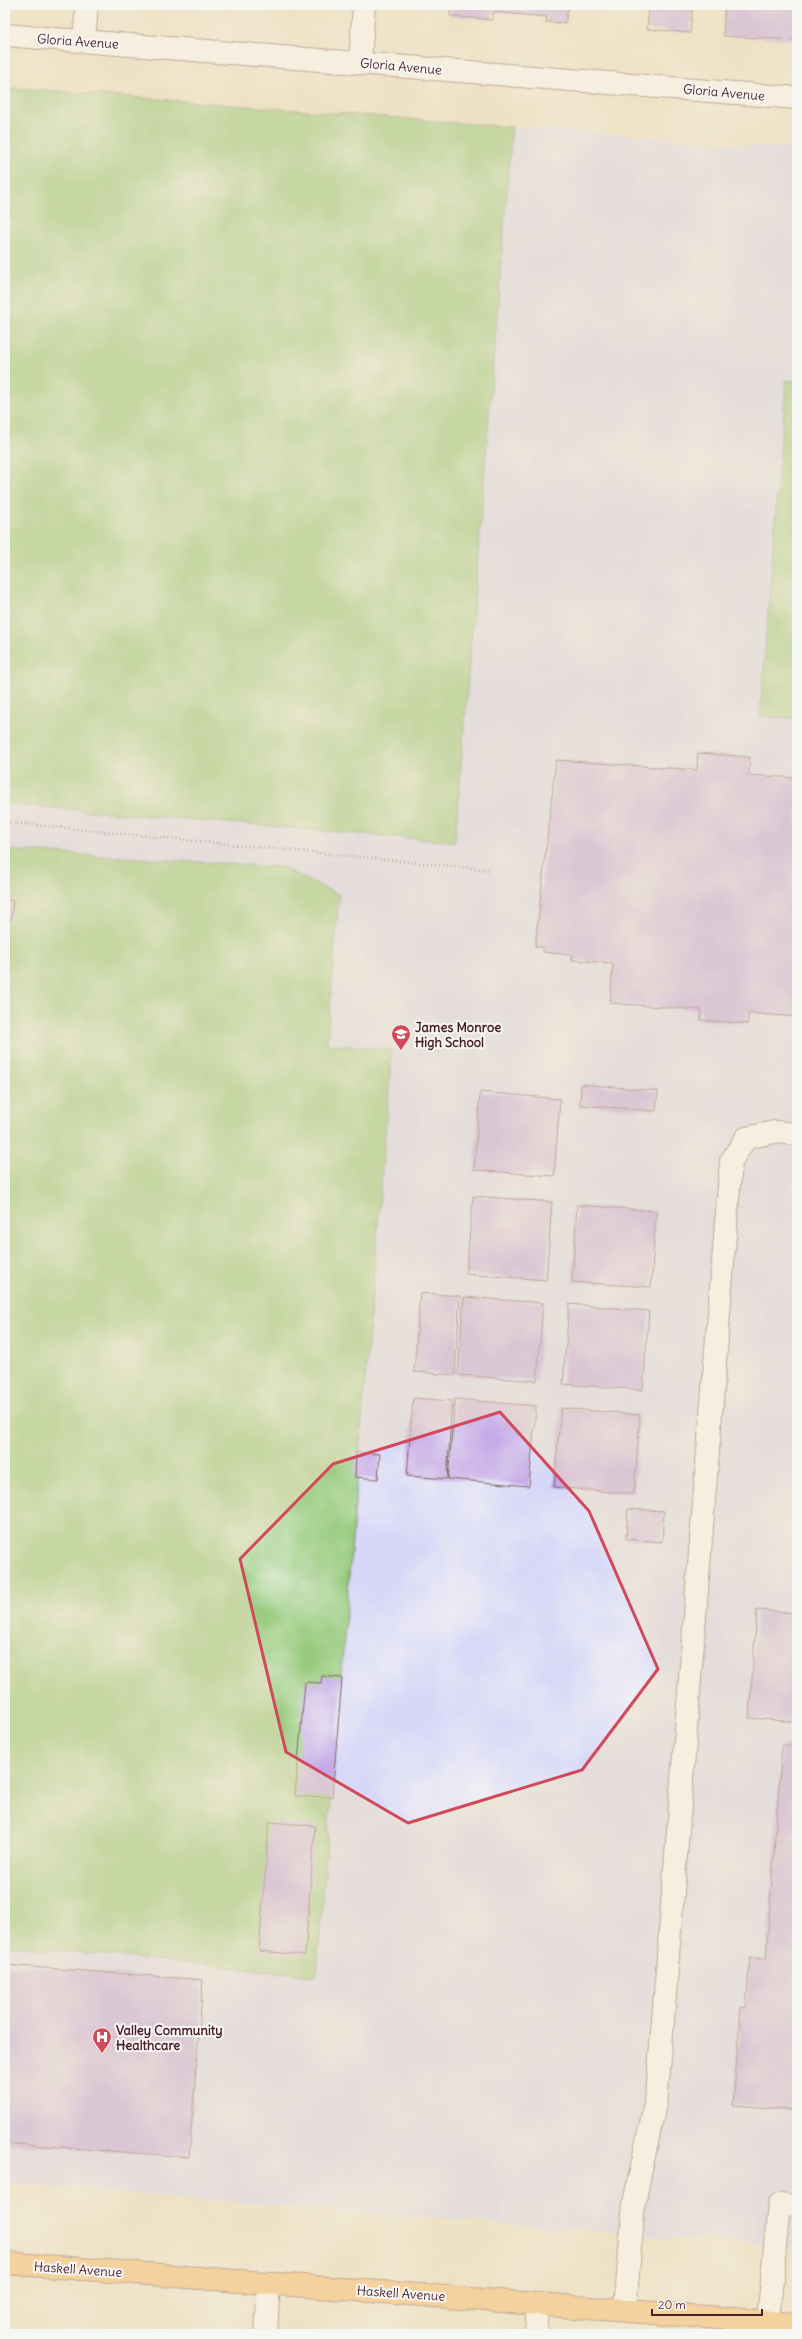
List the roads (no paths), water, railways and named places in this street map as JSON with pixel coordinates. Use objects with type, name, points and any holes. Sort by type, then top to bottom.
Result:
[{"type":"main road","name":"Haskell Avenue","points":[[5,2263],[538,2304],[625,2309],[797,2324]]},
{"type":"street","points":[[84,42],[87,5]]},
{"type":"street","points":[[360,62],[364,5]]},
{"type":"street","name":"Gloria Avenue","points":[[5,35],[360,62],[797,98]]},
{"type":"street","points":[[625,2309],[634,2203],[657,2095],[731,1161],[746,1138],[774,1132],[797,1134]]},
{"type":"street","points":[[768,2321],[779,2204],[797,2206]]},
{"type":"street","points":[[266,2334],[269,2283]]},
{"type":"street","points":[[536,2334],[538,2304]]},
{"type":"place","name":"James Monroe High School","points":[[401,1051]]},
{"type":"place","name":"Valley Community Healthcare","points":[[102,2054]]}]
